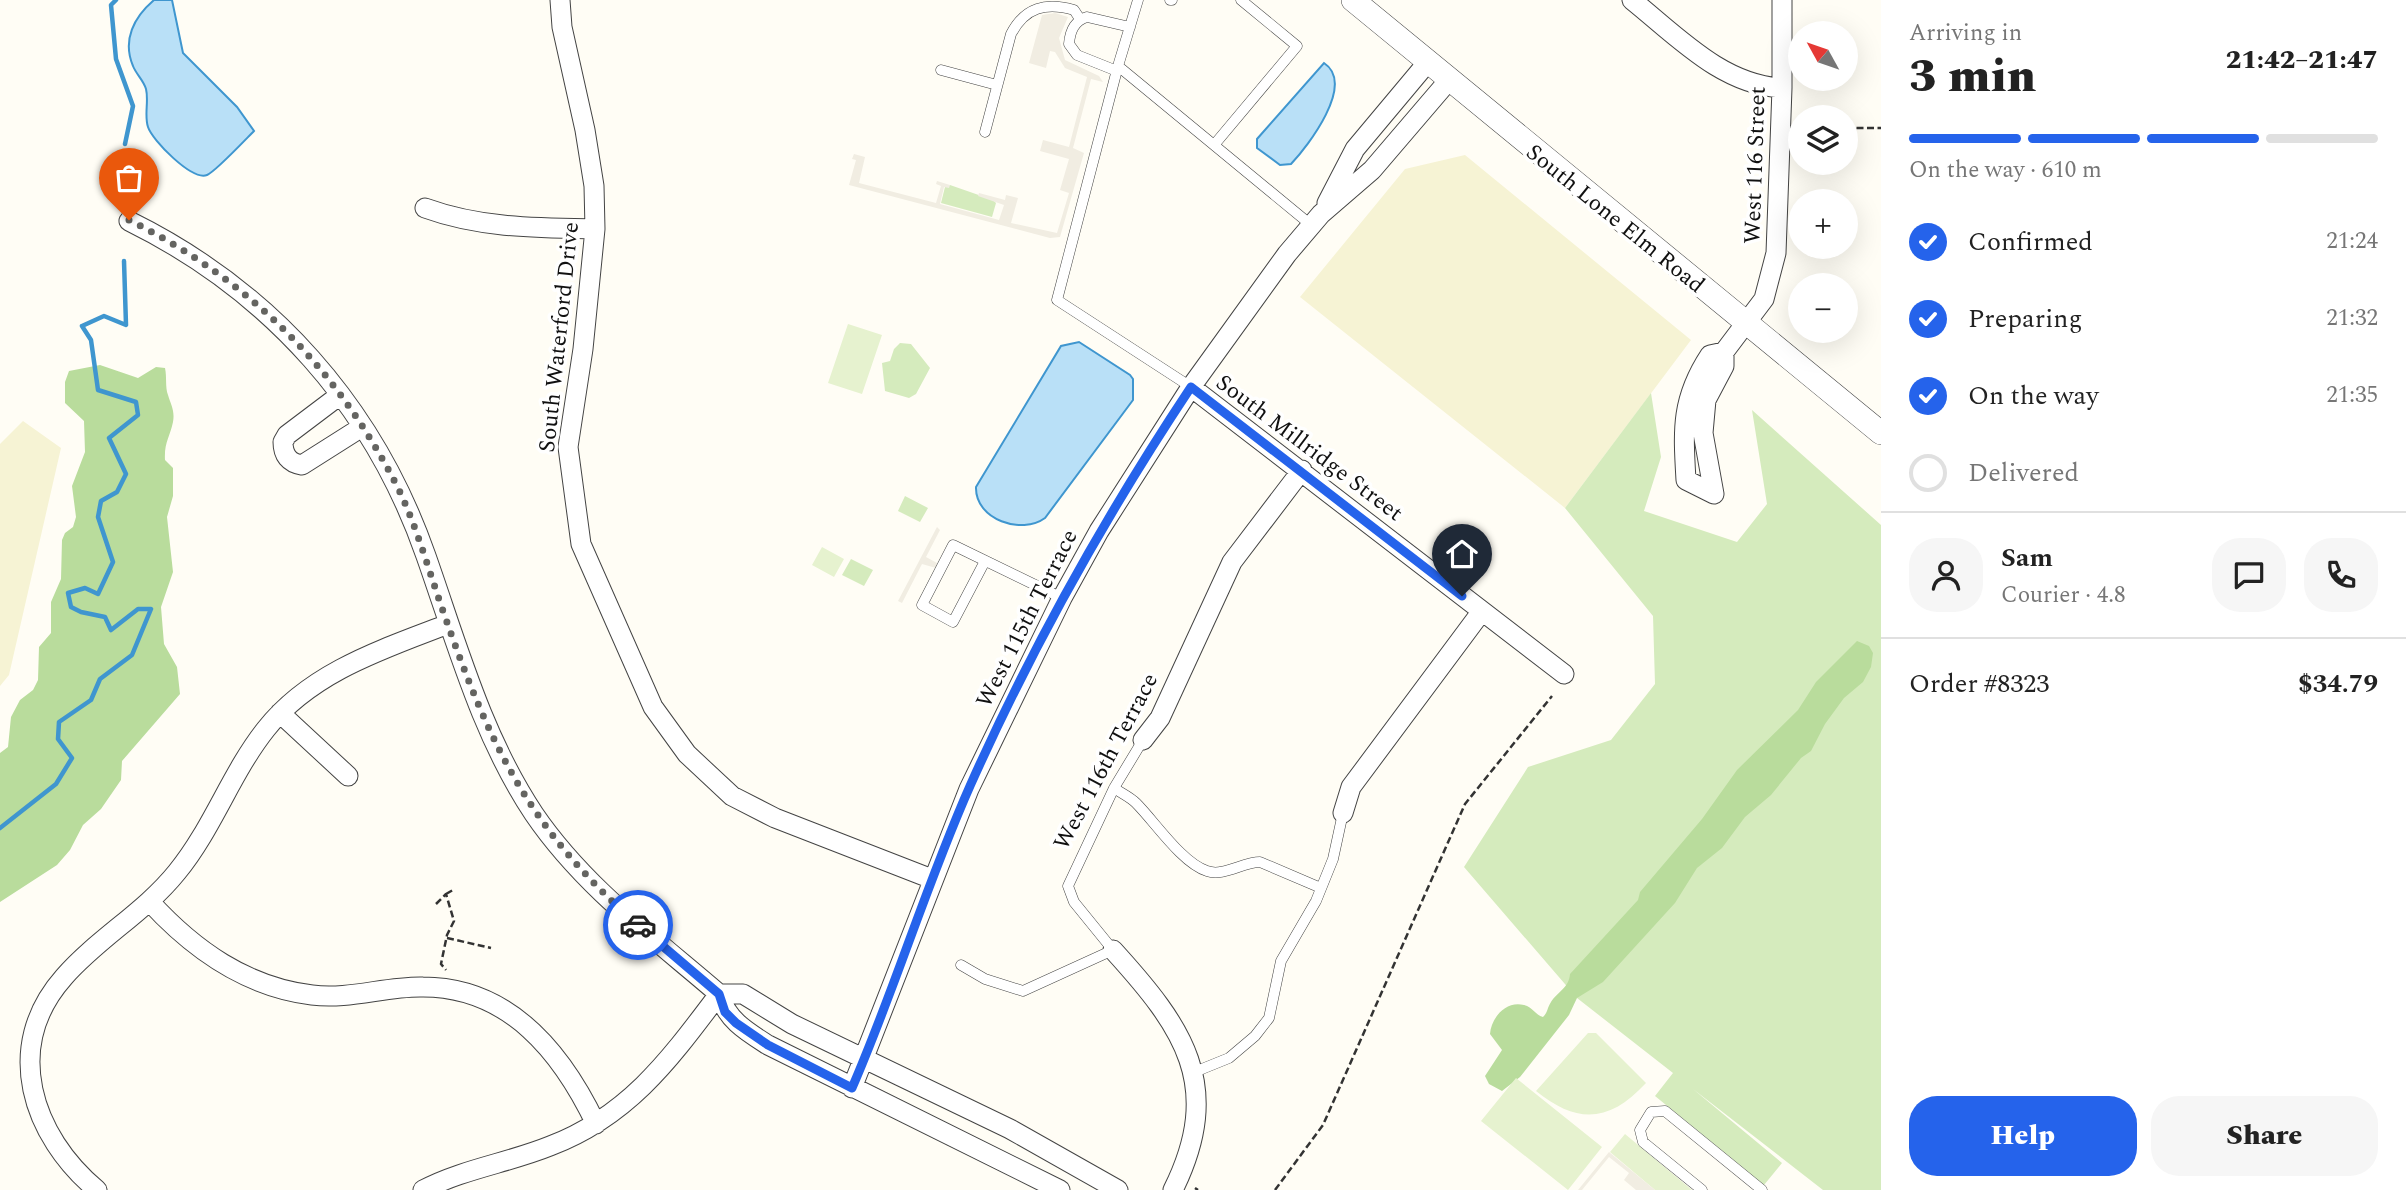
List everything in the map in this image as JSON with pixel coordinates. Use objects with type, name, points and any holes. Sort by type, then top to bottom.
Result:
[{"type":"street","name":"South Waterford Drive","points":[[560,0],[562,27],[585,130],[594,186],[595,229],[583,349],[568,447],[581,544],[653,707],[687,754],[732,796],[775,818],[932,879]]},
{"type":"street","name":"South Lone Elm Road","points":[[1353,0],[1881,433]]},
{"type":"street","points":[[1632,0],[1731,77],[1762,86],[1782,88]]},
{"type":"street","name":"West 116 Street","points":[[1724,352],[1764,299],[1776,253],[1782,0]]},
{"type":"street","name":"West 115th Terrace","points":[[852,1088],[932,879],[998,726],[1062,598],[1121,495],[1191,387],[1316,219],[1355,149],[1427,63]]},
{"type":"street","name":"West 115th Terrace","points":[[1316,219],[1372,170],[1449,80]]},
{"type":"street","points":[[425,208],[474,222],[525,228],[595,229]]},
{"type":"street","points":[[129,220],[167,239],[257,302],[301,344],[340,395],[401,494],[426,555],[448,624],[490,736],[534,814],[590,882],[719,994],[725,1012],[750,1034],[788,1057],[1060,1190]]},
{"type":"street","points":[[1724,352],[1724,366],[1706,400],[1703,433],[1714,494],[1686,480],[1685,406],[1693,380],[1710,355],[1724,352]]},
{"type":"street","name":"South Millridge Street","points":[[1191,387],[1564,674]]},
{"type":"street","points":[[340,395],[287,435],[283,442],[286,458],[293,464],[302,465],[362,427]]},
{"type":"street","name":"West 116th Terrace","points":[[1143,740],[1160,718],[1231,562],[1302,470]]},
{"type":"street","points":[[1343,813],[1351,787],[1482,611]]},
{"type":"street","points":[[97,1190],[64,1160],[49,1136],[31,1081],[30,1048],[50,995],[64,977],[150,902],[203,838],[250,754],[280,713],[317,684],[352,662],[448,624]]},
{"type":"street","points":[[280,713],[348,776]]},
{"type":"street","points":[[150,902],[171,925],[210,957],[255,980],[313,995],[345,996],[424,986],[466,993],[502,1007],[529,1026],[548,1046],[573,1082],[596,1124]]},
{"type":"street","name":"West 116th Terrace","points":[[1113,950],[1170,1017],[1187,1053],[1192,1073],[1195,1125],[1184,1169],[1173,1190]]},
{"type":"street","points":[[719,994],[743,994],[792,1024],[1010,1129],[1118,1190]]},
{"type":"street","points":[[423,1190],[459,1174],[550,1146],[596,1124],[625,1105],[652,1079],[719,994]]},
{"type":"lane","points":[[1138,0],[1117,68],[1057,300],[1191,387]]},
{"type":"lane","points":[[1214,145],[1297,46],[1241,0]]},
{"type":"lane","points":[[985,132],[1011,34],[1018,21],[1030,10],[1060,6],[1074,10],[1080,19]]},
{"type":"lane","points":[[1080,19],[1098,19],[1130,27]]},
{"type":"lane","points":[[1080,19],[1071,30],[1071,50],[1086,60],[1117,68],[1214,145],[1316,219]]},
{"type":"lane","points":[[941,70],[998,85]]},
{"type":"lane","points":[[985,561],[953,622],[922,606],[953,545],[1062,598]]},
{"type":"lane","name":"West 116th Terrace","points":[[1113,950],[1074,902],[1068,886],[1114,788],[1143,740]]},
{"type":"lane","points":[[1114,788],[1134,801],[1186,856],[1207,872],[1222,872],[1236,866],[1260,862],[1321,888]]},
{"type":"lane","points":[[1192,1073],[1229,1058],[1255,1036],[1269,1018],[1281,961],[1321,888],[1332,859],[1343,813]]},
{"type":"lane","points":[[961,965],[985,979],[1023,991],[1113,950]]},
{"type":"lane","points":[[1702,1190],[1643,1142],[1640,1130],[1651,1112],[1665,1111],[1762,1190]]},
{"type":"path","points":[[1858,128],[1881,128]]},
{"type":"path","points":[[1275,1190],[1323,1125],[1465,804],[1552,696]]},
{"type":"path","points":[[436,904],[453,890]]},
{"type":"path","points":[[445,980],[447,973],[441,964],[454,921],[446,894]]},
{"type":"path","points":[[447,938],[491,948]]},
{"type":"shaded area","points":[[1055,13],[1068,17],[1059,38],[1065,60],[1099,76],[1103,82],[1091,79],[1073,148],[1084,153],[1060,237],[1050,238],[849,185],[856,160],[852,159],[854,154],[865,157],[859,183],[936,203],[941,186],[936,184],[937,181],[950,185],[949,188],[944,187],[940,204],[999,220],[1004,205],[978,196],[979,193],[1005,200],[1006,195],[1018,198],[1011,223],[1057,233],[1069,193],[1060,190],[1069,159],[1040,151],[1043,140],[1069,147],[1087,77],[1065,68],[1055,52],[1050,51],[1046,68],[1029,63],[1042,15]]},
{"type":"shaded area","points":[[1465,155],[1691,340],[1565,508],[1300,297],[1405,169]]},
{"type":"shaded area","points":[[23,421],[61,448],[9,675],[0,686],[0,444]]},
{"type":"shaded area","points":[[937,527],[940,530],[926,557],[937,563],[936,568],[922,564],[902,603],[898,601]]},
{"type":"shaded area","points":[[1609,1152],[1655,1190],[1636,1190],[1624,1180],[1629,1173],[1609,1157],[1582,1190],[1578,1190]]},
{"type":"green space","points":[[950,185],[993,200],[996,203],[992,217],[941,203],[945,187]]},
{"type":"green space","points":[[848,324],[882,335],[862,394],[828,383]]},
{"type":"green space","points":[[900,343],[911,344],[930,368],[916,394],[909,398],[885,391],[882,363],[890,361],[894,349]]},
{"type":"green space","points":[[100,365],[138,378],[156,367],[165,368],[173,415],[165,460],[173,468],[173,496],[167,517],[173,572],[161,607],[164,644],[177,667],[180,694],[122,761],[121,780],[101,809],[83,825],[70,850],[57,865],[0,902],[0,753],[8,747],[11,717],[20,700],[33,690],[38,680],[39,647],[51,633],[51,602],[61,579],[62,540],[65,533],[73,527],[76,517],[72,486],[85,452],[84,421],[65,403],[65,382],[69,371]]},
{"type":"green space","points":[[1651,393],[1661,457],[1644,511],[1737,542],[1767,504],[1752,410],[1881,525],[1881,1190],[1823,1190],[1693,1089],[1782,1163],[1764,1185],[1655,1096],[1673,1073],[1577,998],[1464,867],[1528,767],[1611,740],[1655,684],[1653,616],[1565,508]]},
{"type":"green space","points":[[905,496],[928,508],[920,522],[898,511]]},
{"type":"green space","points":[[822,547],[844,559],[834,577],[812,565]]},
{"type":"green space","points":[[851,559],[873,570],[864,586],[842,575]]},
{"type":"green space","points":[[1857,641],[1869,646],[1873,653],[1871,667],[1863,682],[1844,698],[1825,724],[1811,751],[1801,758],[1771,795],[1745,817],[1722,848],[1697,868],[1675,903],[1603,982],[1577,998],[1569,1015],[1520,1077],[1502,1091],[1489,1084],[1485,1076],[1502,1050],[1490,1034],[1496,1016],[1511,1005],[1517,1004],[1527,1006],[1543,1017],[1553,998],[1567,983],[1570,974],[1638,900],[1640,892],[1702,819],[1737,770],[1798,710],[1816,682]]},
{"type":"green space","points":[[1588,1033],[1596,1033],[1646,1083],[1633,1096],[1606,1112],[1580,1114],[1566,1110],[1536,1091]]},
{"type":"green space","points":[[1516,1078],[1602,1147],[1568,1190],[1481,1121]]},
{"type":"green space","points":[[1625,1134],[1692,1190],[1655,1190],[1610,1152]]},
{"type":"water","points":[[154,0],[172,0],[183,53],[237,107],[254,131],[207,175],[192,172],[183,166],[164,149],[148,127],[146,89],[133,66],[129,47],[136,21]]},
{"type":"water","points":[[1324,63],[1332,73],[1335,85],[1326,115],[1308,144],[1291,164],[1280,165],[1257,148],[1257,139]]},
{"type":"water","points":[[1079,342],[1130,375],[1133,379],[1133,400],[1045,518],[1024,525],[1001,521],[983,508],[976,487],[1061,346]]},
{"type":"waterway","points":[[116,0],[111,5],[116,59],[133,106],[125,144]]},
{"type":"waterway","points":[[0,828],[56,784],[72,758],[58,739],[59,722],[91,700],[100,679],[132,655],[151,609],[138,609],[111,630],[105,617],[71,607],[68,593],[85,588],[98,594],[113,562],[98,517],[101,501],[117,492],[126,474],[109,438],[138,415],[136,402],[98,390],[91,340],[82,326],[104,316],[126,325],[124,261]]},
{"type":"way so far","points":[[129,220],[167,239],[257,302],[301,344],[332,384],[374,444],[401,494],[426,555],[442,609],[490,736],[511,775],[534,814],[568,858],[590,882],[638,925]]},
{"type":"route","points":[[638,925],[719,994],[725,1012],[736,1023],[768,1045],[852,1088],[932,879],[998,726],[1099,531],[1191,387],[1462,596]]}]
